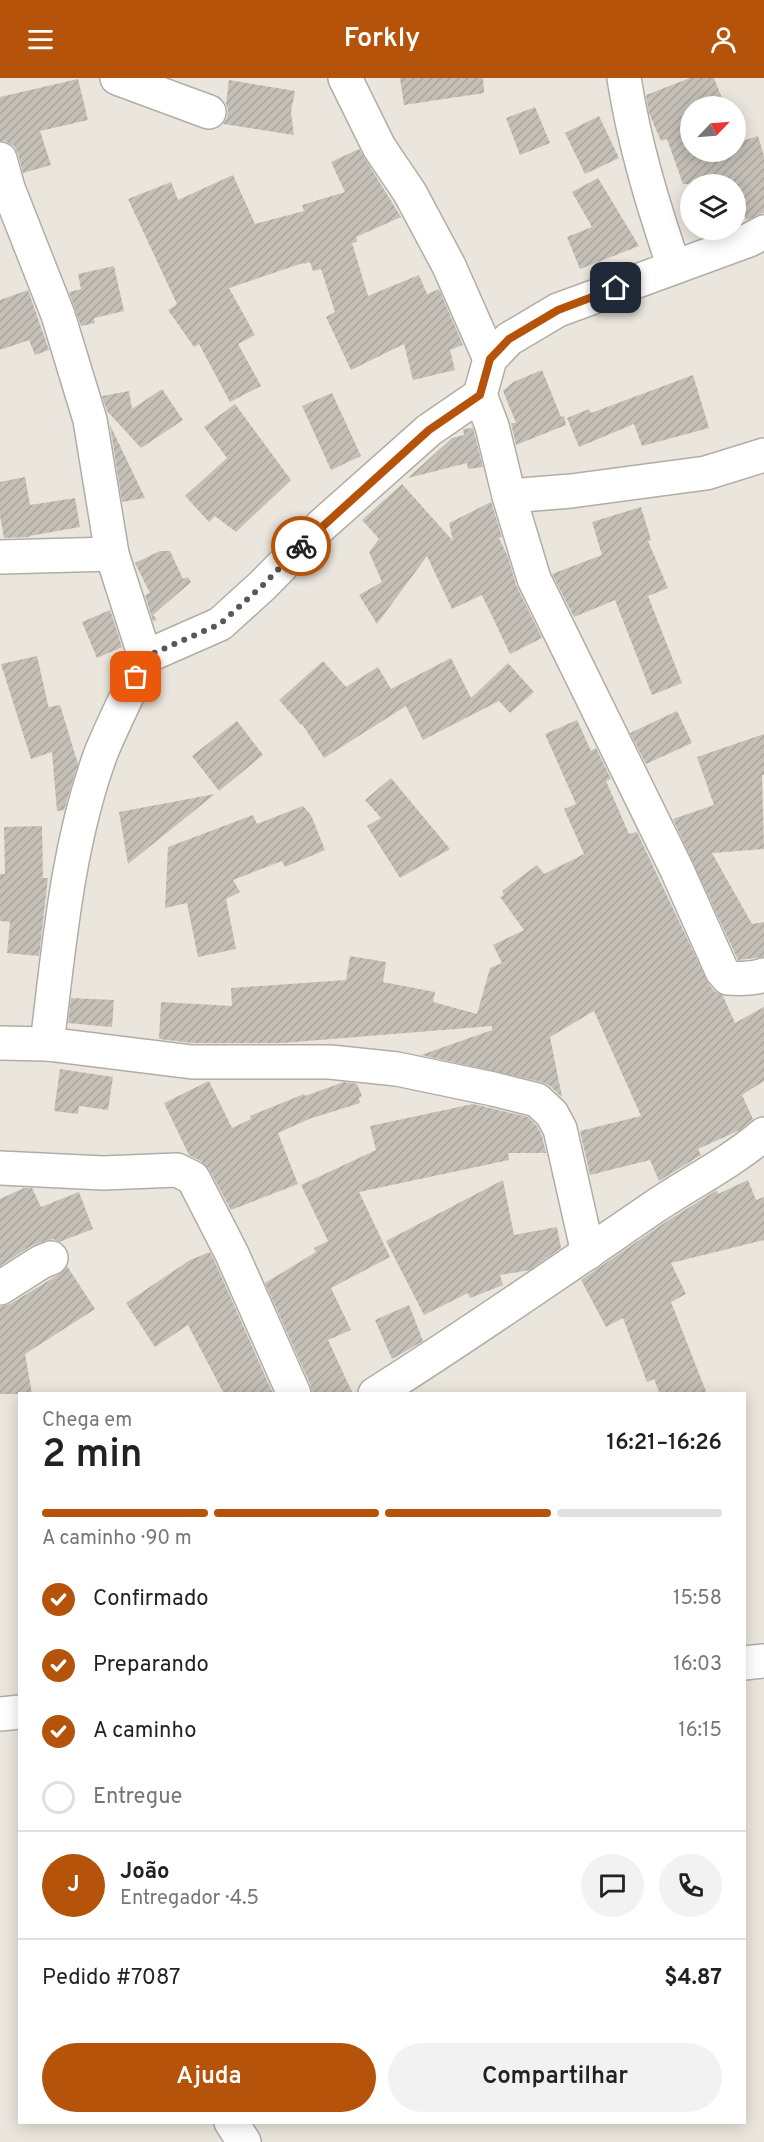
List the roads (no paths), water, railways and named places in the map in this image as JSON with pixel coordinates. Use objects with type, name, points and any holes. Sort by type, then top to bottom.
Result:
[{"type":"street","points":[[117,78],[209,111]]},
{"type":"street","points":[[345,78],[379,147],[410,193],[449,266],[490,359]]},
{"type":"street","points":[[624,78],[630,119],[645,176],[674,267]]},
{"type":"street","points":[[0,159],[8,188],[58,315],[90,420],[112,554],[145,657]]},
{"type":"street","points":[[764,232],[558,310],[509,339],[490,359],[480,395],[492,426],[509,496],[534,579],[677,870],[722,971],[728,978],[752,978],[764,975]]},
{"type":"street","points":[[47,1044],[75,842],[101,753],[145,657],[220,624],[263,585],[321,526],[429,430],[480,395]]},
{"type":"street","points":[[509,496],[571,491],[706,473],[764,455]]},
{"type":"street","points":[[0,557],[112,554]]},
{"type":"street","points":[[0,1043],[47,1044],[192,1062],[361,1064],[472,1084],[537,1100],[552,1114],[560,1129],[588,1254]]},
{"type":"street","points":[[378,1392],[588,1254],[657,1205],[741,1154],[764,1134]]},
{"type":"street","points":[[0,1168],[103,1173],[177,1170],[193,1178],[232,1254],[293,1392]]},
{"type":"street","points":[[0,1288],[51,1258]]},
{"type":"street","points":[[746,1663],[764,1661]]},
{"type":"street","points":[[0,1714],[18,1712]]},
{"type":"street","points":[[232,2124],[244,2142]]}]
